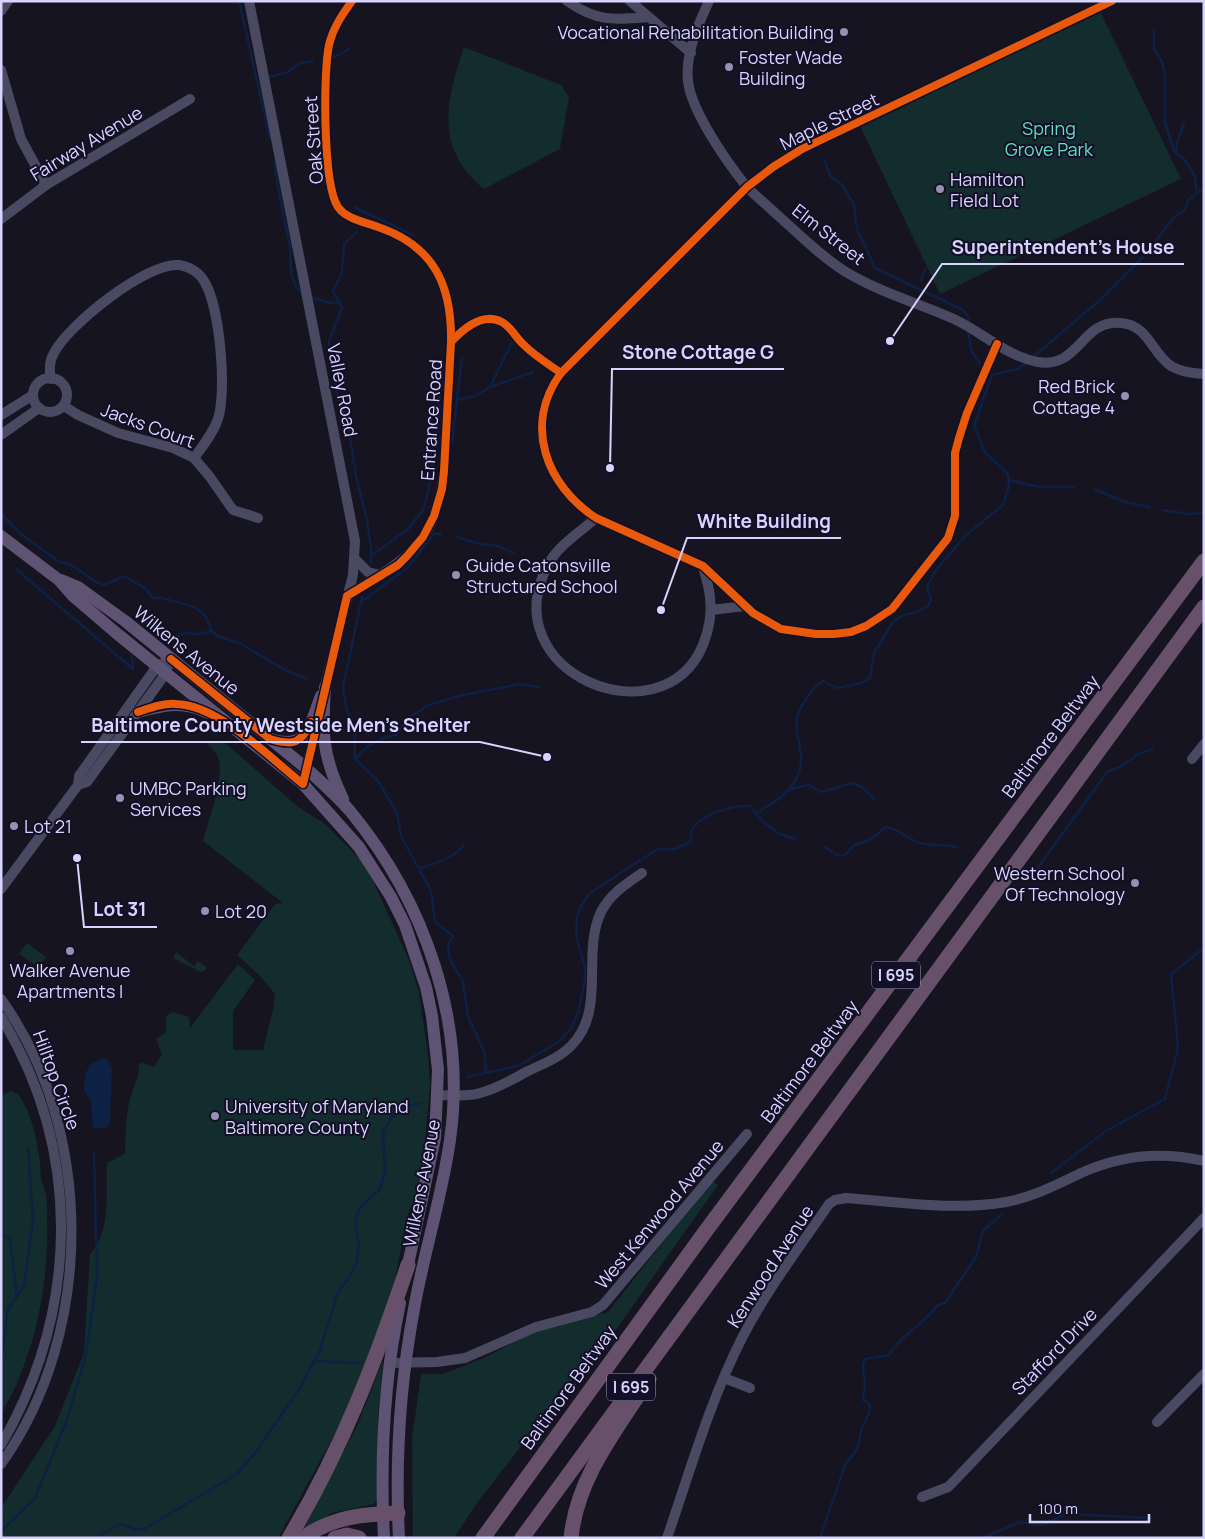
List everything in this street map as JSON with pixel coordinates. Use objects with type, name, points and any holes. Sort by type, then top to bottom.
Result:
[{"type":"highway","name":"Baltimore Beltway","points":[[483,1538],[711,1224],[1204,561]]},
{"type":"highway","name":"I 695","points":[[522,1538],[1204,607]]},
{"type":"highway","points":[[571,1538],[581,1494],[605,1446],[730,1252]]},
{"type":"highway","points":[[289,1538],[320,1483],[354,1414],[408,1265]]},
{"type":"highway","points":[[303,1538],[325,1524],[342,1518],[391,1525]]},
{"type":"highway","points":[[321,1538],[345,1528],[391,1525]]},
{"type":"highway","points":[[335,1538],[347,1535],[359,1538]]},
{"type":"main road","name":"Wilkens Avenue","points":[[1,536],[59,580],[80,602],[303,784],[359,847],[382,880],[405,925],[417,958],[432,1016],[438,1070],[438,1095],[431,1164],[408,1265],[391,1363],[383,1448],[391,1525]]},
{"type":"main road","name":"Wilkens Avenue","points":[[59,580],[78,586],[171,659],[306,768],[349,810],[370,837],[405,892],[431,953],[447,1014],[453,1095],[450,1139],[415,1301],[405,1364],[391,1525]]},
{"type":"main road","points":[[270,739],[292,743],[305,735],[325,687]]},
{"type":"main road","points":[[325,687],[323,728],[326,756],[331,774],[349,810]]},
{"type":"main road","points":[[138,712],[165,704],[188,705],[230,725]]},
{"type":"street","points":[[1,11],[8,1]]},
{"type":"street","name":"Valley Road","points":[[249,1],[353,523],[355,559],[303,784]]},
{"type":"street","name":"Oak Street","points":[[352,1],[333,30],[326,66],[329,172],[333,197],[338,208],[346,214],[395,234],[429,258],[445,289],[450,314],[451,342]]},
{"type":"street","points":[[567,1],[588,14],[603,19],[648,17]]},
{"type":"street","points":[[630,1],[691,53]]},
{"type":"street","name":"Elm Street","points":[[709,1],[695,34],[688,80],[690,92],[708,130],[747,187],[800,236],[847,273],[968,327],[1024,358],[1047,363],[1064,359],[1093,329],[1102,325],[1122,323],[1140,329],[1162,358],[1172,366],[1182,371],[1204,374]]},
{"type":"street","name":"Maple Street","points":[[596,518],[582,510],[564,492],[550,468],[546,453],[543,438],[544,408],[554,383],[561,373],[747,187],[773,166],[802,149],[1112,1]]},
{"type":"street","points":[[1,70],[21,138],[46,185]]},
{"type":"street","name":"Fairway Avenue","points":[[1,219],[46,185],[190,99]]},
{"type":"street","points":[[51,379],[50,362],[54,353],[74,327],[92,310],[161,268],[180,265],[190,268],[204,280],[209,293],[223,374],[218,418],[211,433],[194,458]]},
{"type":"street","name":"Entrance Road","points":[[347,596],[398,564],[416,547],[429,528],[439,504],[444,471],[451,342],[471,325],[480,321],[495,320],[510,328],[534,355],[561,373]]},
{"type":"street","points":[[703,566],[710,595],[711,610],[708,630],[698,655],[690,667],[666,685],[637,691],[604,688],[588,682],[563,666],[543,641],[536,615],[537,598],[550,562],[559,550],[596,518],[703,566],[745,606],[764,621],[781,629],[816,634],[851,632],[880,619],[892,609],[940,549],[953,527],[956,498],[955,453],[967,413],[997,344]]},
{"type":"street","points":[[51,379],[62,383],[67,395],[64,406],[56,411],[48,412],[40,408],[34,395],[34,389],[41,382],[51,379]]},
{"type":"street","points":[[1,415],[34,395]]},
{"type":"street","name":"Jacks Court","points":[[64,406],[78,416],[118,433],[173,448],[194,458],[210,476],[233,510],[258,518]]},
{"type":"street","points":[[1,435],[40,408]]},
{"type":"street","points":[[355,559],[368,572],[380,575]]},
{"type":"street","points":[[711,610],[745,606]]},
{"type":"street","points":[[1,889],[78,785],[79,776],[171,659]]},
{"type":"street","points":[[78,785],[87,782],[138,712],[162,670]]},
{"type":"street","points":[[1192,759],[1204,744]]},
{"type":"street","points":[[438,1095],[487,1091],[550,1061],[572,1046],[579,1036],[590,1010],[595,936],[602,911],[614,893],[642,873]]},
{"type":"street","name":"Hilltop Circle","points":[[1,999],[23,1032],[55,1114],[69,1178],[72,1241],[70,1278],[55,1350],[42,1388],[27,1421],[1,1464]]},
{"type":"street","name":"Hilltop Circle","points":[[1,1017],[24,1059],[46,1116],[58,1178],[62,1241],[58,1286],[45,1348],[31,1386],[1,1445]]},
{"type":"street","name":"West Kenwood Avenue","points":[[391,1363],[451,1361],[477,1354],[536,1327],[592,1312],[603,1305],[747,1134]]},
{"type":"street","name":"Kenwood Avenue","points":[[667,1538],[724,1378],[760,1307],[829,1204],[835,1200],[846,1198],[943,1205],[986,1205],[1024,1198],[1100,1165],[1134,1156],[1164,1155],[1204,1160]]},
{"type":"street","name":"Stafford Drive","points":[[922,1497],[948,1486],[955,1480],[1204,1218]]},
{"type":"street","points":[[1157,1422],[1204,1374]]},
{"type":"street","points":[[724,1378],[750,1388]]},
{"type":"green space","name":"Spring Grove Park","points":[[1100,11],[1181,179],[940,294],[860,126]]},
{"type":"green space","points":[[464,47],[561,85],[569,97],[560,149],[484,189],[468,174],[457,157],[448,123],[452,86]]},
{"type":"green space","name":"University of Maryland Baltimore County","points":[[223,741],[297,806],[325,824],[360,859],[369,872],[409,960],[419,993],[430,1084],[423,1167],[420,1183],[407,1217],[392,1295],[343,1419],[278,1538],[1,1538],[1,1508],[55,1426],[84,1353],[90,1255],[97,1245],[104,1223],[107,1199],[107,1163],[125,1154],[128,1109],[138,1076],[139,1065],[142,1062],[154,1067],[162,1054],[156,1039],[166,1032],[166,1016],[172,1012],[189,1017],[190,1028],[238,964],[255,980],[233,1011],[233,1050],[263,1050],[275,994],[258,974],[237,955],[275,904],[283,903],[203,841],[216,797],[220,774],[217,755],[207,743]]},
{"type":"green space","points":[[27,943],[46,957],[38,967],[19,954]]},
{"type":"green space","points":[[176,952],[194,966],[198,961],[206,967],[206,970],[201,972],[173,958]]},
{"type":"green space","points":[[11,1091],[18,1094],[23,1101],[35,1136],[47,1208],[47,1247],[42,1297],[31,1346],[13,1393],[1,1414],[1,1096]]},
{"type":"green space","points":[[711,1181],[718,1185],[603,1348],[570,1383],[477,1503],[454,1538],[413,1538],[412,1439],[421,1374],[443,1374],[484,1358],[539,1329],[608,1312]]},
{"type":"green space","points":[[383,1360],[378,1416],[377,1499],[374,1504],[332,1513],[303,1530],[358,1424]]},
{"type":"water","points":[[103,1058],[107,1059],[112,1069],[110,1123],[106,1128],[93,1129],[91,1100],[84,1092],[84,1080],[92,1063]]},
{"type":"waterway","points":[[239,1],[270,138]]},
{"type":"waterway","points":[[1154,31],[1154,49],[1162,62],[1165,74],[1165,123],[1175,153],[1184,159],[1195,176],[1197,193]]},
{"type":"waterway","points":[[333,58],[349,49]]},
{"type":"waterway","points":[[270,77],[288,72],[300,63],[313,61]]},
{"type":"waterway","points":[[1176,152],[1184,122]]},
{"type":"waterway","points":[[824,159],[830,176],[842,185],[854,205],[857,229],[875,268],[963,310],[968,316],[969,323]]},
{"type":"waterway","points":[[275,163],[280,202],[289,240],[292,276],[294,283],[303,294]]},
{"type":"waterway","points":[[1033,357],[1100,300],[1145,255],[1174,217],[1184,211],[1189,199],[1204,188]]},
{"type":"waterway","points":[[354,207],[413,235]]},
{"type":"waterway","points":[[357,232],[344,244],[342,273],[333,291],[342,308],[329,341],[330,359],[337,394],[348,425],[356,476],[367,520],[371,564]]},
{"type":"waterway","points":[[921,281],[925,268]]},
{"type":"waterway","points":[[310,297],[330,303],[340,302]]},
{"type":"waterway","points":[[968,331],[971,350],[980,363]]},
{"type":"waterway","points":[[490,387],[512,342]]},
{"type":"waterway","points":[[452,442],[462,358]]},
{"type":"waterway","points":[[756,813],[775,802],[790,788],[796,779],[800,770],[801,760],[796,722],[802,705],[812,691],[823,681],[837,688],[862,683],[870,678],[874,653],[893,622],[904,615],[917,612],[929,605],[931,599],[927,587],[936,570],[966,535],[1003,505],[1009,486],[1008,474],[985,452],[974,426],[992,375],[1018,369],[1027,362]]},
{"type":"waterway","points":[[457,400],[475,396],[490,387],[533,372]]},
{"type":"waterway","points":[[371,556],[408,529],[423,510],[437,439],[441,379]]},
{"type":"waterway","points":[[1009,480],[1039,487],[1074,487]]},
{"type":"waterway","points":[[1094,489],[1125,502],[1150,507]]},
{"type":"waterway","points":[[1162,510],[1188,514],[1204,513]]},
{"type":"waterway","points":[[1,514],[21,534],[58,561],[73,566],[96,582],[104,585],[124,576],[146,589],[153,598],[162,598],[194,607],[205,615],[212,631],[218,636],[241,644],[285,670],[307,679]]},
{"type":"waterway","points":[[361,602],[407,568],[434,534],[441,534]]},
{"type":"waterway","points":[[457,537],[476,543],[497,546],[514,553]]},
{"type":"waterway","points":[[16,569],[133,669]]},
{"type":"waterway","points":[[362,597],[343,687],[347,711],[354,724],[355,759],[378,781],[397,813],[401,836],[431,891],[435,922],[453,936],[448,945],[450,959],[463,982],[468,1016],[484,1052],[486,1069],[482,1074]]},
{"type":"waterway","points":[[169,641],[184,633],[199,634],[212,631]]},
{"type":"waterway","points":[[132,656],[133,669]]},
{"type":"waterway","points":[[355,759],[363,750],[374,743],[396,735],[406,719],[429,705],[459,696],[520,684],[539,687]]},
{"type":"waterway","points":[[1030,871],[1036,870],[1108,771],[1120,767],[1138,754],[1153,749]]},
{"type":"waterway","points":[[790,789],[809,785],[821,792],[852,783],[862,787],[874,799]]},
{"type":"waterway","points":[[467,1077],[518,1066],[558,1042],[572,1027],[579,1010],[585,979],[585,967],[576,936],[577,917],[581,906],[589,894],[658,849],[675,849],[690,842],[692,830],[696,824],[702,819],[726,809],[750,806],[761,820],[778,833],[795,839]]},
{"type":"waterway","points":[[825,847],[839,856],[845,855],[853,846],[871,839],[886,827],[922,843],[956,847]]},
{"type":"waterway","points":[[420,868],[451,856],[464,844]]},
{"type":"waterway","points":[[1051,1173],[1106,1131],[1165,1099],[1178,1048],[1171,974],[1204,948]]},
{"type":"waterway","points":[[95,1538],[120,1524],[137,1530],[144,1529],[237,1474],[259,1448],[301,1386],[320,1350],[338,1292],[349,1278],[356,1264],[359,1246],[355,1221],[360,1208],[380,1189],[385,1171],[383,1132],[391,1118],[402,1108],[421,1103]]},
{"type":"waterway","points":[[1,1363],[8,1309],[24,1286],[33,1220],[28,1148]]},
{"type":"waterway","points":[[1,1531],[35,1498],[67,1420],[86,1355],[97,1276],[94,1152]]},
{"type":"waterway","points":[[820,1538],[845,1465],[858,1447],[861,1431],[869,1413],[870,1404],[863,1400],[865,1384],[863,1366],[865,1359],[889,1355],[900,1341],[938,1305],[945,1303],[976,1257],[983,1231],[1002,1214]]},
{"type":"waterway","points":[[1,1234],[10,1239],[17,1297]]},
{"type":"waterway","points":[[314,1361],[362,1363]]},
{"type":"waterway","points":[[983,1538],[1020,1522],[1043,1525],[1066,1514],[1152,1518]]},
{"type":"cycle path","points":[[352,1],[333,33],[327,59],[325,103],[327,153],[333,195],[341,211],[356,220],[397,235],[413,245],[426,257],[436,270],[443,286],[448,303],[451,342]]},
{"type":"cycle path","points":[[997,344],[967,413],[955,453],[955,516],[948,538],[892,609],[866,626],[851,632],[816,634],[781,629],[753,613],[703,566],[596,518],[564,489],[553,471],[546,453],[542,433],[543,413],[550,393],[561,373],[747,187],[773,167],[802,149],[1112,1]]},
{"type":"cycle path","points":[[138,712],[157,706],[176,704],[209,713],[243,735],[303,784],[347,596],[398,565],[423,537],[434,516],[442,489],[444,471],[451,342],[474,323],[495,319],[505,324],[528,349],[561,373]]},
{"type":"cycle path","points":[[171,659],[270,739],[285,742],[300,739],[311,722]]},
{"type":"place","name":"Vocational Rehabilitation Building","points":[[844,32]]},
{"type":"place","name":"Foster Wade Building","points":[[729,67]]},
{"type":"place","name":"Hamilton Field Lot","points":[[940,189]]},
{"type":"place","name":"Superintendent's House","points":[[890,341]]},
{"type":"place","name":"Red Brick Cottage 4","points":[[1125,396]]},
{"type":"place","name":"Stone Cottage G","points":[[610,468]]},
{"type":"place","name":"Guide Catonsville Structured School","points":[[456,575]]},
{"type":"place","name":"White Building","points":[[661,610]]},
{"type":"place","name":"Baltimore County Westside Men's Shelter","points":[[547,757]]},
{"type":"place","name":"UMBC Parking Services","points":[[120,798]]},
{"type":"place","name":"Lot 21","points":[[14,826]]},
{"type":"place","name":"Lot 31","points":[[77,858]]},
{"type":"place","name":"Western School Of Technology","points":[[1135,883]]},
{"type":"place","name":"Lot 20","points":[[205,911]]},
{"type":"place","name":"Walker Avenue Apartments I","points":[[70,951]]},
{"type":"place","name":"University of Maryland Baltimore County","points":[[215,1116]]}]
